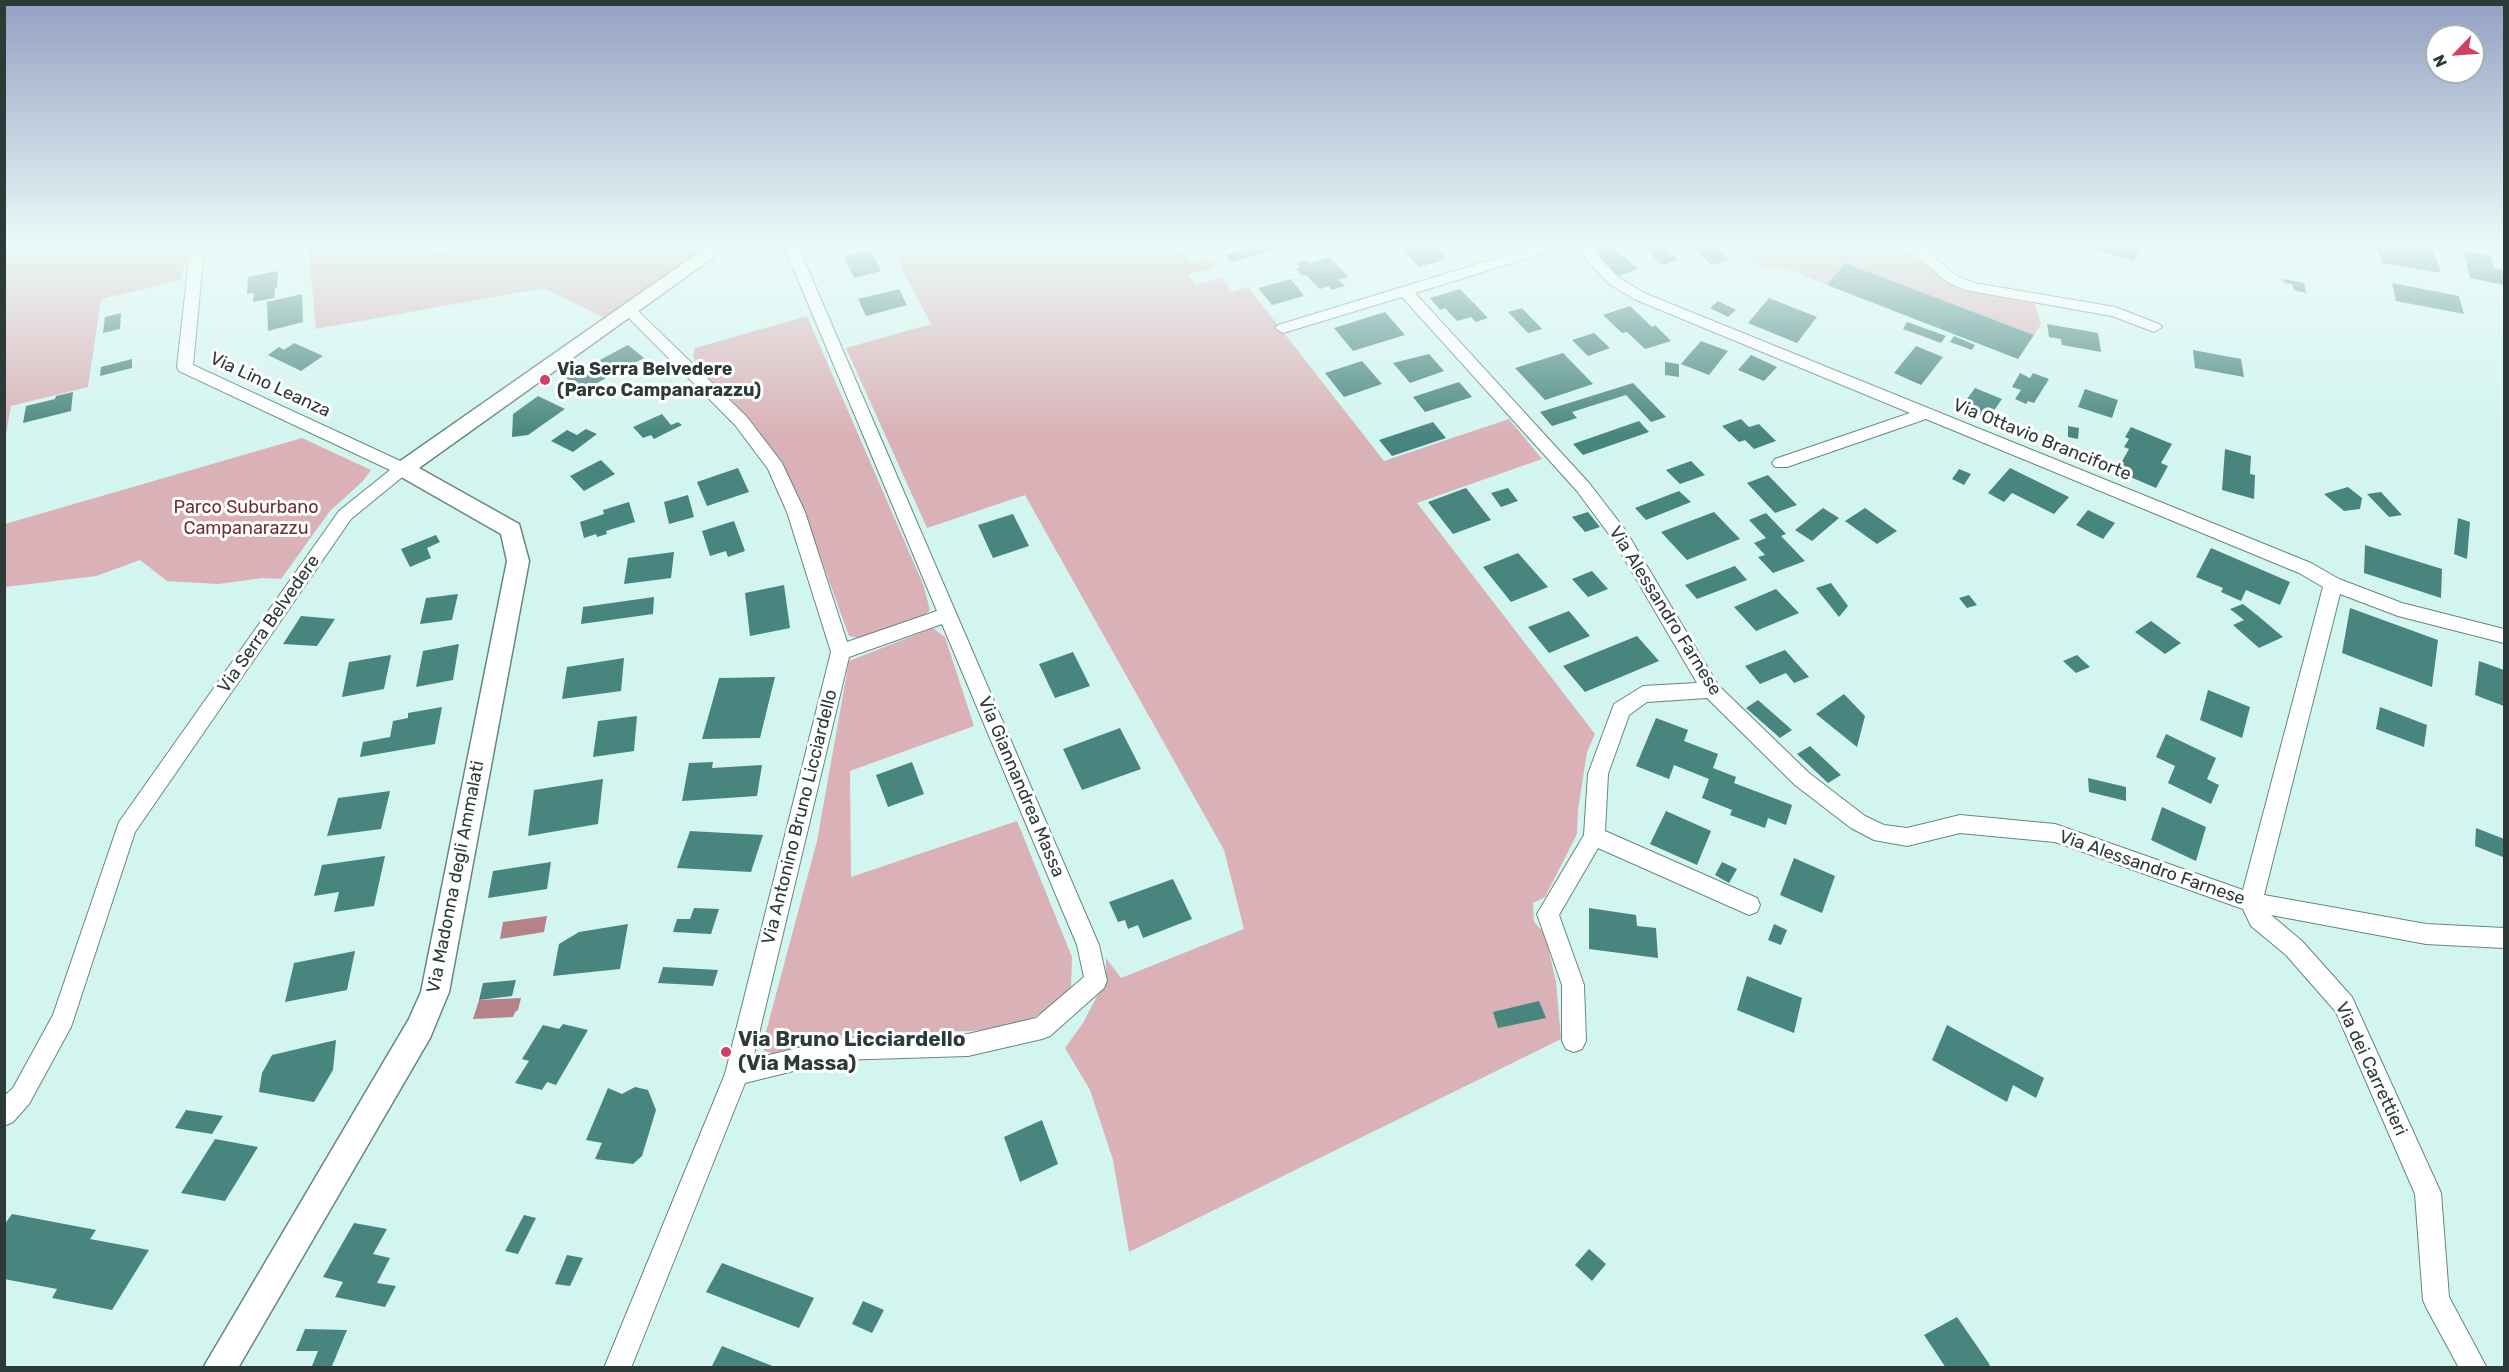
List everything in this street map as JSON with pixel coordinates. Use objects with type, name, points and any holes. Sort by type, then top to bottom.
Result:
[{"type":"street","name":"Via Lino Leanza","points":[[191,308],[185,367],[403,469]]},
{"type":"street","name":"Via Serra Belvedere","points":[[4,1114],[27,1086],[63,1019],[126,828],[345,514],[403,469],[631,308]]},
{"type":"street","name":"Via Giannandrea Massa","points":[[737,1074],[838,1049],[968,1046],[1042,1028],[1096,981],[1088,945],[817,308]]},
{"type":"street","points":[[1283,328],[1347,308]]},
{"type":"street","name":"Via Alessandro Farnese","points":[[1420,308],[1583,487],[1620,536],[1711,690],[1802,778],[1858,822],[1881,834],[1907,837],[1960,825],[2055,833],[2251,902],[2426,934],[2505,938]]},
{"type":"street","name":"Via Ottavio Branciforte","points":[[1669,308],[2305,568],[2333,584],[2398,609],[2505,636]]},
{"type":"street","points":[[2092,308],[2115,312],[2154,327]]},
{"type":"street","points":[[628,310],[741,421],[776,467],[796,512],[841,651],[947,615]]},
{"type":"street","points":[[1781,463],[1927,413]]},
{"type":"street","name":"Via Madonna degli Ammalati","points":[[219,1368],[420,1028],[435,992],[518,561],[511,530],[403,469]]},
{"type":"street","points":[[2251,902],[2333,584]]},
{"type":"street","name":"Via Antonino Bruno Licciardello","points":[[617,1368],[737,1074],[841,651]]},
{"type":"street","points":[[1574,1041],[1573,985],[1548,914],[1594,836],[1598,774],[1621,710],[1643,694],[1711,690]]},
{"type":"street","points":[[1594,836],[1749,905]]},
{"type":"street","name":"Via dei Carrettieri","points":[[2251,902],[2259,919],[2294,948],[2344,1005],[2428,1193],[2436,1300],[2474,1368]]},
{"type":"green space","points":[[5,308],[100,308],[88,387],[11,406],[5,440]]},
{"type":"green space","points":[[314,308],[432,308],[316,329]]},
{"type":"green space","points":[[584,308],[619,308],[605,318]]},
{"type":"green space","points":[[923,308],[1264,308],[1384,461],[1509,419],[1542,459],[1417,503],[1595,734],[1587,752],[1578,810],[1577,834],[1545,897],[1533,903],[1534,922],[1545,934],[1556,982],[1561,1039],[1129,1252],[1113,1160],[1090,1090],[1065,1048],[1083,1023],[1106,979],[1106,958],[1121,978],[1244,929],[1224,850],[1025,495],[927,528],[846,348],[931,324]]},
{"type":"green space","points":[[1963,308],[2036,308],[2041,324],[2034,335]]},
{"type":"green space","points":[[807,316],[923,584],[930,610],[920,619],[858,638],[849,636],[803,509],[746,418],[699,369],[693,356],[695,348]]},
{"type":"green space","name":"Parco Suburbano Campanarazzu","points":[[302,438],[371,470],[363,481],[330,511],[281,579],[263,578],[218,584],[167,581],[140,560],[96,576],[5,587],[5,524]]},
{"type":"green space","points":[[933,628],[945,637],[974,726],[850,771],[851,877],[1017,821],[1072,957],[1071,987],[1053,1006],[1031,1019],[1000,1028],[972,1031],[847,1034],[776,1054],[764,1051],[763,1043],[817,841],[849,661]]},
{"type":"shaded area","points":[[547,916],[544,932],[500,939],[503,922]]},
{"type":"shaded area","points":[[521,998],[518,1010],[513,1017],[473,1019],[479,1000]]},
{"type":"building","points":[[267,308],[303,308],[303,322],[268,331]]},
{"type":"building","points":[[862,308],[896,308],[866,316]]},
{"type":"building","points":[[1445,308],[1478,308],[1488,318],[1476,322],[1471,317],[1457,321]]},
{"type":"building","points":[[1522,308],[1542,329],[1528,333],[1508,312]]},
{"type":"building","points":[[1624,308],[1632,308],[1652,327],[1655,325],[1671,341],[1645,349],[1627,332],[1622,333],[1603,315]]},
{"type":"building","points":[[1710,308],[1736,310],[1728,317]]},
{"type":"building","points":[[1761,308],[1794,308],[1817,317],[1797,343],[1748,323]]},
{"type":"building","points":[[1886,308],[1963,308],[2034,335],[2018,359]]},
{"type":"building","points":[[2433,308],[2462,308],[2464,314]]},
{"type":"building","points":[[1385,312],[1405,335],[1353,351],[1334,328]]},
{"type":"building","points":[[121,313],[120,329],[103,333],[105,317]]},
{"type":"building","points":[[1907,322],[1946,336],[1941,343],[1903,329]]},
{"type":"building","points":[[2047,324],[2098,333],[2101,352],[2062,345],[2061,339],[2049,337]]},
{"type":"building","points":[[1594,333],[1610,348],[1588,356],[1572,340]]},
{"type":"building","points":[[1954,336],[1975,345],[1972,350],[1950,342]]},
{"type":"building","points":[[1701,341],[1728,351],[1709,375],[1681,364]]},
{"type":"building","points":[[294,343],[323,356],[301,371],[268,355],[279,347],[284,350]]},
{"type":"building","points":[[628,345],[644,358],[582,391],[566,378]]},
{"type":"building","points":[[1916,346],[1943,357],[1921,385],[1894,373]]},
{"type":"building","points":[[2193,350],[2241,359],[2244,377],[2195,368]]},
{"type":"building","points":[[1563,353],[1593,384],[1545,400],[1515,368]]},
{"type":"building","points":[[1429,354],[1444,371],[1410,383],[1393,363]]},
{"type":"building","points":[[1751,355],[1777,367],[1764,381],[1738,370]]},
{"type":"building","points":[[132,359],[132,368],[100,376],[101,367]]},
{"type":"building","points":[[1362,361],[1382,384],[1344,397],[1325,373]]},
{"type":"building","points":[[1665,362],[1679,364],[1679,377],[1665,375]]},
{"type":"building","points":[[2020,373],[2030,378],[2033,373],[2049,379],[2034,403],[2028,401],[2026,404],[2015,399],[2021,390],[2012,387]]},
{"type":"building","points":[[1459,382],[1472,397],[1425,412],[1413,397]]},
{"type":"building","points":[[1633,383],[1666,417],[1651,422],[1626,395],[1572,412],[1577,418],[1552,426],[1540,412]]},
{"type":"building","points":[[1975,388],[2002,399],[1988,419],[1961,407]]},
{"type":"building","points":[[2085,389],[2118,400],[2112,418],[2078,407]]},
{"type":"building","points":[[73,392],[71,411],[23,423],[26,406]]},
{"type":"building","points":[[538,396],[565,409],[528,435],[512,437],[513,414]]},
{"type":"building","points":[[662,414],[671,425],[678,422],[682,425],[654,439],[651,435],[643,438],[633,427]]},
{"type":"building","points":[[1741,419],[1749,427],[1759,424],[1776,441],[1754,449],[1745,440],[1739,442],[1722,426]]},
{"type":"building","points":[[1639,421],[1649,432],[1583,455],[1573,444]]},
{"type":"building","points":[[1433,422],[1446,438],[1392,456],[1379,440]]},
{"type":"building","points":[[2068,426],[2079,428],[2078,439],[2068,437]]},
{"type":"building","points":[[2131,427],[2172,444],[2161,463],[2168,466],[2156,488],[2121,473],[2124,466],[2120,465],[2129,449],[2124,447],[2129,439],[2125,437]]},
{"type":"building","points":[[586,429],[597,434],[573,452],[551,441],[567,430],[577,435]]},
{"type":"building","points":[[2225,449],[2251,456],[2250,474],[2255,475],[2254,499],[2222,490]]},
{"type":"building","points":[[601,460],[615,474],[584,491],[570,476]]},
{"type":"building","points":[[1691,461],[1705,475],[1680,484],[1666,470]]},
{"type":"building","points":[[738,468],[749,492],[707,506],[697,482]]},
{"type":"building","points":[[2010,468],[2069,497],[2054,514],[2012,493],[2004,502],[1988,493]]},
{"type":"building","points":[[1959,469],[1971,474],[1964,485],[1952,479]]},
{"type":"building","points":[[1768,475],[1797,505],[1775,513],[1747,483]]},
{"type":"building","points":[[2348,487],[2362,498],[2360,509],[2344,511],[2324,494]]},
{"type":"building","points":[[1466,488],[1491,520],[1453,534],[1428,502]]},
{"type":"building","points":[[1508,488],[1518,501],[1501,507],[1491,493]]},
{"type":"building","points":[[1679,491],[1691,502],[1646,520],[1635,508]]},
{"type":"building","points":[[2381,492],[2402,515],[2389,517],[2367,494]]},
{"type":"building","points":[[688,495],[694,517],[669,524],[664,502]]},
{"type":"building","points":[[629,502],[635,522],[606,531],[607,534],[597,537],[596,534],[584,538],[580,522],[604,514],[603,510]]},
{"type":"building","points":[[1823,508],[1839,518],[1812,541],[1795,530]]},
{"type":"building","points":[[1865,508],[1897,531],[1877,544],[1845,521]]},
{"type":"building","points":[[2088,510],[2115,523],[2103,539],[2076,525]]},
{"type":"building","points":[[1588,512],[1600,527],[1585,532],[1572,517]]},
{"type":"building","points":[[1714,512],[1740,539],[1687,560],[1661,532]]},
{"type":"building","points":[[1766,513],[1786,534],[1781,536],[1805,561],[1773,573],[1758,557],[1765,555],[1754,543],[1766,538],[1749,520]]},
{"type":"building","points":[[1013,514],[1029,546],[993,558],[978,525]]},
{"type":"building","points":[[2458,518],[2470,522],[2467,559],[2454,554]]},
{"type":"building","points":[[734,521],[745,551],[728,557],[726,551],[710,556],[702,531]]},
{"type":"building","points":[[436,535],[440,542],[427,548],[431,558],[410,567],[401,549]]},
{"type":"building","points":[[2365,545],[2442,569],[2441,598],[2364,573]]},
{"type":"building","points":[[2211,548],[2290,582],[2280,605],[2246,590],[2241,601],[2221,592],[2223,588],[2196,577]]},
{"type":"building","points":[[674,552],[671,578],[624,584],[628,558]]},
{"type":"building","points":[[1518,553],[1548,587],[1511,602],[1483,567]]},
{"type":"building","points":[[1735,566],[1747,580],[1697,599],[1685,585]]},
{"type":"building","points":[[1592,571],[1608,589],[1588,597],[1572,579]]},
{"type":"building","points":[[1831,583],[1848,606],[1839,617],[1816,588]]},
{"type":"building","points":[[784,585],[790,628],[750,636],[745,593]]},
{"type":"building","points":[[1776,589],[1799,613],[1756,631],[1734,607]]},
{"type":"building","points":[[458,594],[452,620],[420,624],[426,598]]},
{"type":"building","points":[[1969,595],[1977,605],[1967,608],[1959,598]]},
{"type":"building","points":[[654,597],[653,614],[581,624],[583,607]]},
{"type":"building","points":[[2243,604],[2283,637],[2259,648],[2233,625],[2244,620],[2230,609]]},
{"type":"building","points":[[2350,608],[2438,640],[2432,687],[2342,653]]},
{"type":"building","points":[[1569,611],[1590,636],[1549,653],[1528,627]]},
{"type":"building","points":[[301,616],[335,619],[317,646],[283,644]]},
{"type":"building","points":[[2151,621],[2181,643],[2165,654],[2135,632]]},
{"type":"building","points":[[1637,636],[1659,661],[1585,692],[1563,666]]},
{"type":"building","points":[[459,644],[453,680],[416,687],[423,651]]},
{"type":"building","points":[[1785,650],[1809,677],[1794,683],[1786,673],[1760,684],[1745,666]]},
{"type":"building","points":[[1073,652],[1090,686],[1055,698],[1039,664]]},
{"type":"building","points":[[391,655],[384,689],[342,697],[349,662]]},
{"type":"building","points":[[2077,655],[2090,667],[2076,673],[2063,661]]},
{"type":"building","points":[[624,658],[621,691],[562,699],[567,667]]},
{"type":"building","points":[[2479,661],[2504,670],[2504,706],[2475,695]]},
{"type":"building","points":[[775,677],[760,738],[702,739],[719,678]]},
{"type":"building","points":[[2208,690],[2250,707],[2242,738],[2200,720]]},
{"type":"building","points":[[1844,694],[1865,716],[1857,747],[1816,714]]},
{"type":"building","points":[[1758,700],[1792,730],[1780,738],[1746,708]]},
{"type":"building","points":[[442,707],[435,744],[360,757],[363,742],[390,737],[393,721],[408,718],[408,713]]},
{"type":"building","points":[[2380,707],[2427,725],[2424,747],[2376,729]]},
{"type":"building","points":[[637,716],[634,751],[593,757],[598,721]]},
{"type":"building","points":[[1656,718],[1688,730],[1684,741],[1718,754],[1713,768],[1736,777],[1734,783],[1792,805],[1786,825],[1768,818],[1765,828],[1730,815],[1732,810],[1702,798],[1709,779],[1674,765],[1669,779],[1636,766]]},
{"type":"building","points":[[1120,728],[1141,769],[1082,790],[1063,749]]},
{"type":"building","points":[[2166,734],[2216,758],[2207,779],[2219,785],[2211,804],[2168,783],[2175,766],[2156,757]]},
{"type":"building","points":[[1810,746],[1841,775],[1828,783],[1797,754]]},
{"type":"building","points":[[713,762],[712,768],[762,765],[757,796],[682,801],[689,763]]},
{"type":"building","points":[[912,762],[924,794],[888,807],[876,775]]},
{"type":"building","points":[[2088,778],[2126,787],[2126,801],[2089,792]]},
{"type":"building","points":[[603,779],[598,824],[528,836],[534,790]]},
{"type":"building","points":[[390,791],[381,829],[327,836],[338,798]]},
{"type":"building","points":[[2162,807],[2206,827],[2196,861],[2151,840]]},
{"type":"building","points":[[1666,811],[1711,831],[1697,865],[1650,844]]},
{"type":"building","points":[[2476,828],[2504,839],[2503,857],[2475,846]]},
{"type":"building","points":[[690,831],[763,835],[751,872],[677,868]]},
{"type":"building","points":[[385,856],[374,906],[334,912],[339,892],[314,896],[322,865]]},
{"type":"building","points":[[1794,858],[1835,876],[1822,913],[1780,895]]},
{"type":"building","points":[[551,862],[547,889],[488,898],[493,871]]},
{"type":"building","points":[[1722,862],[1737,869],[1729,883],[1715,875]]},
{"type":"building","points":[[1173,879],[1192,919],[1143,938],[1138,925],[1128,929],[1125,920],[1118,922],[1109,902]]},
{"type":"building","points":[[694,908],[719,909],[711,934],[673,932],[677,919],[690,919]]},
{"type":"building","points":[[1589,908],[1636,915],[1637,926],[1656,928],[1658,958],[1589,949]]},
{"type":"building","points":[[628,924],[620,969],[553,976],[559,944],[579,932]]},
{"type":"building","points":[[1774,924],[1787,930],[1781,945],[1768,940]]},
{"type":"building","points":[[355,951],[347,990],[285,1002],[294,963]]},
{"type":"building","points":[[663,967],[718,970],[713,986],[658,983]]},
{"type":"building","points":[[1747,976],[1802,998],[1794,1033],[1737,1010]]},
{"type":"building","points":[[516,980],[512,996],[479,1000],[483,983]]},
{"type":"building","points":[[1539,1001],[1546,1018],[1498,1028],[1493,1012]]},
{"type":"building","points":[[563,1024],[588,1030],[556,1085],[547,1082],[542,1090],[515,1083],[529,1061],[522,1059],[543,1025],[559,1029]]},
{"type":"building","points":[[1947,1025],[2044,1078],[2036,1098],[2013,1085],[2007,1102],[1932,1060]]},
{"type":"building","points":[[336,1040],[333,1070],[314,1102],[259,1092],[262,1073],[272,1055]]},
{"type":"building","points":[[635,1087],[648,1090],[656,1110],[642,1156],[633,1164],[595,1159],[602,1143],[586,1140],[608,1088],[622,1094]]},
{"type":"building","points":[[186,1110],[223,1116],[212,1134],[175,1128]]},
{"type":"building","points":[[1042,1120],[1058,1164],[1020,1182],[1004,1137]]},
{"type":"building","points":[[215,1139],[258,1147],[225,1201],[181,1193]]},
{"type":"building","points":[[12,1214],[96,1230],[90,1239],[149,1250],[112,1310],[52,1298],[57,1289],[4,1279],[4,1225]]},
{"type":"building","points":[[524,1215],[536,1218],[518,1254],[505,1251]]},
{"type":"building","points":[[354,1223],[387,1229],[373,1254],[390,1258],[377,1283],[396,1286],[385,1307],[335,1297],[343,1282],[323,1277]]},
{"type":"building","points":[[1589,1249],[1606,1264],[1592,1281],[1575,1265]]},
{"type":"building","points":[[567,1255],[583,1258],[570,1286],[555,1284]]},
{"type":"building","points":[[722,1263],[814,1298],[799,1328],[706,1292]]},
{"type":"building","points":[[863,1301],[884,1310],[872,1333],[852,1324]]},
{"type":"building","points":[[1957,1317],[1990,1365],[1986,1368],[1946,1368],[1924,1335]]},
{"type":"building","points":[[305,1329],[347,1330],[332,1366],[312,1366],[318,1351],[296,1351]]},
{"type":"building","points":[[722,1346],[775,1367],[775,1368],[711,1368]]},
{"type":"place","name":"Via Serra Belvedere (Parco Campanarazzu)","points":[[545,380]]},
{"type":"place","name":"Via Bruno Licciardello (Via Massa)","points":[[726,1052]]}]
